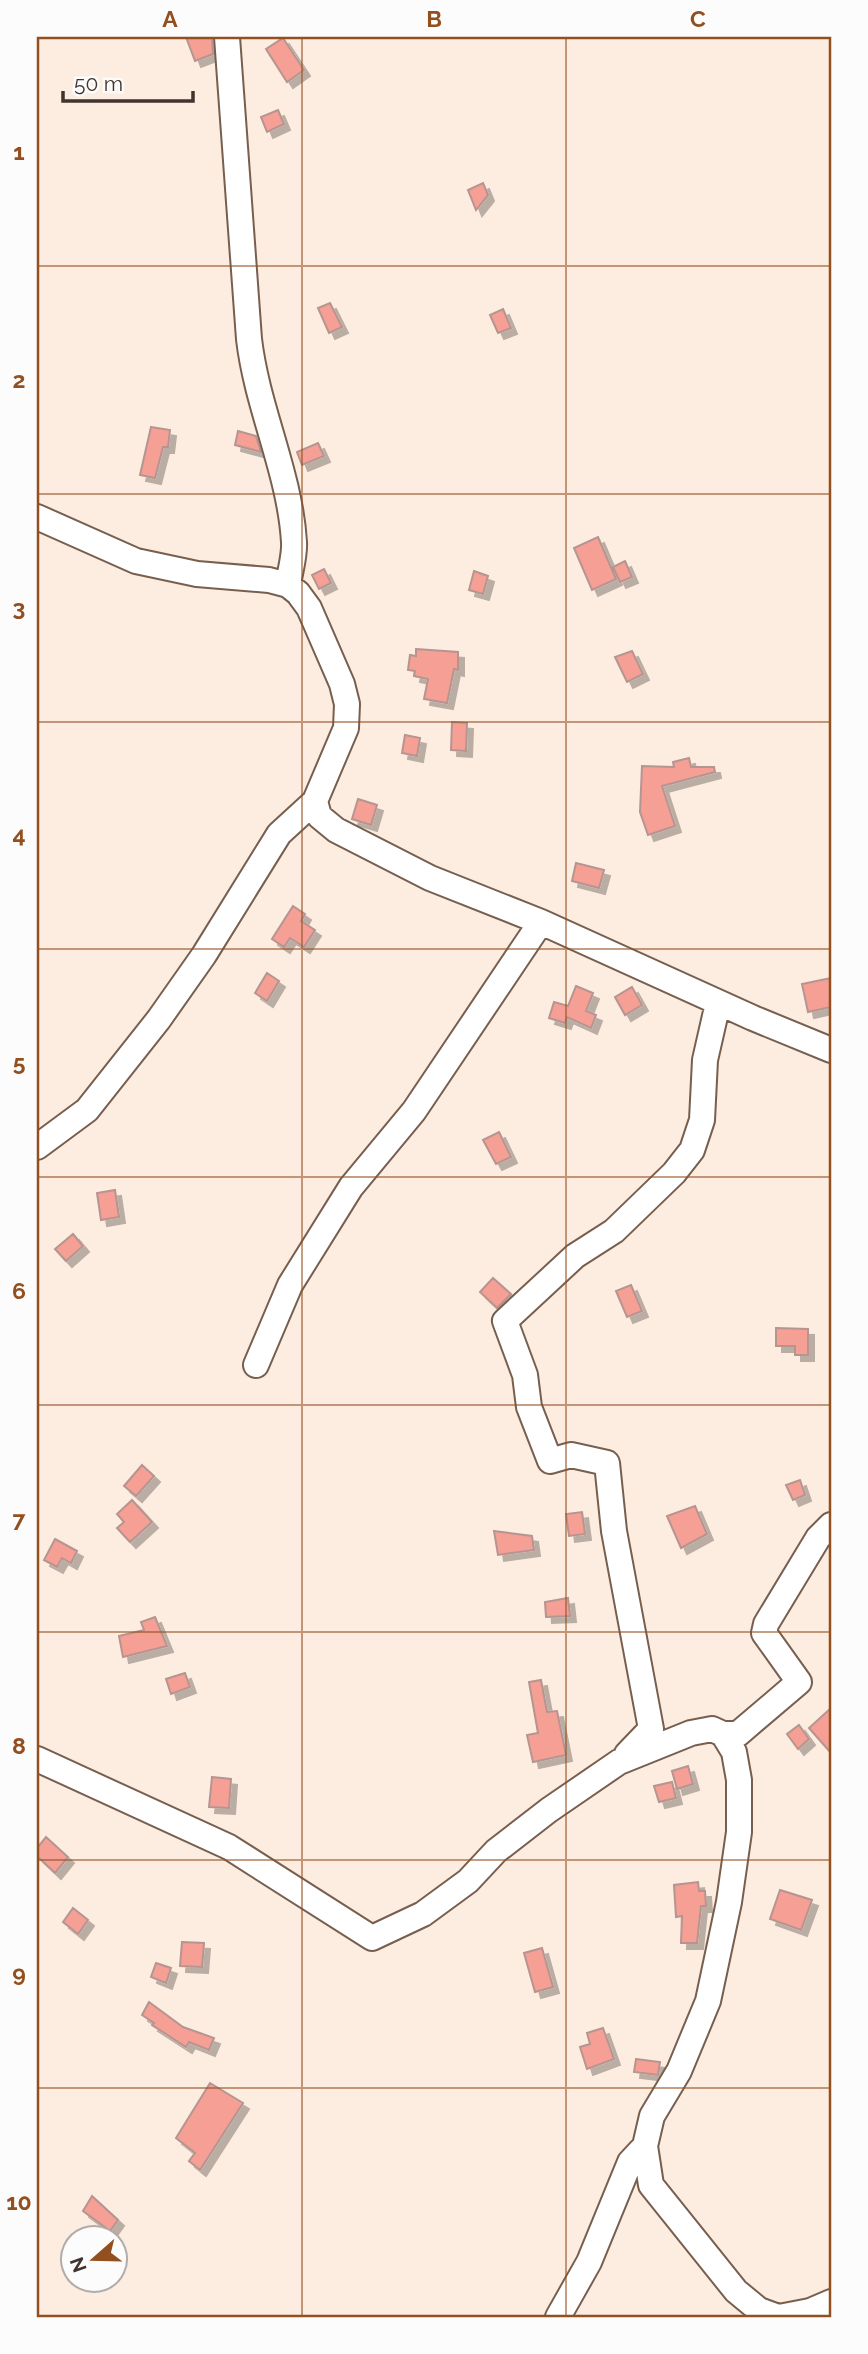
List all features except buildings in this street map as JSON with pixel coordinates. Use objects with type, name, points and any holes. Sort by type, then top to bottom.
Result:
[{"type":"street","points":[[228,37],[249,339],[253,372],[289,505],[294,544],[288,585]]},
{"type":"street","points":[[37,517],[136,561],[197,574],[288,585],[309,608],[342,684],[347,704],[346,728],[315,801],[279,834],[242,898],[181,987],[87,1110],[37,1147]]},
{"type":"street","points":[[315,801],[320,817],[359,843],[430,878],[541,922],[718,1003],[831,1050]]},
{"type":"street","points":[[257,1365],[290,1285],[351,1187],[414,1111],[541,922]]},
{"type":"street","points":[[37,1759],[229,1847],[372,1938],[423,1914],[468,1881],[496,1851],[620,1762],[651,1729],[614,1531],[607,1463],[570,1455],[550,1461],[529,1406],[525,1375],[505,1321],[575,1256],[614,1231],[674,1173],[692,1150],[702,1120],[705,1060],[718,1003]]},
{"type":"street","points":[[620,1762],[691,1732],[712,1728],[723,1734],[738,1734],[799,1682],[764,1633],[766,1624],[818,1538],[831,1525]]},
{"type":"street","points":[[723,1734],[734,1752],[739,1780],[738,1832],[729,1902],[708,2000],[679,2071],[652,2116],[645,2146],[651,2185],[736,2291],[759,2310],[778,2317],[810,2311],[831,2302]]},
{"type":"street","points":[[558,2317],[589,2262],[631,2162],[645,2146]]}]
